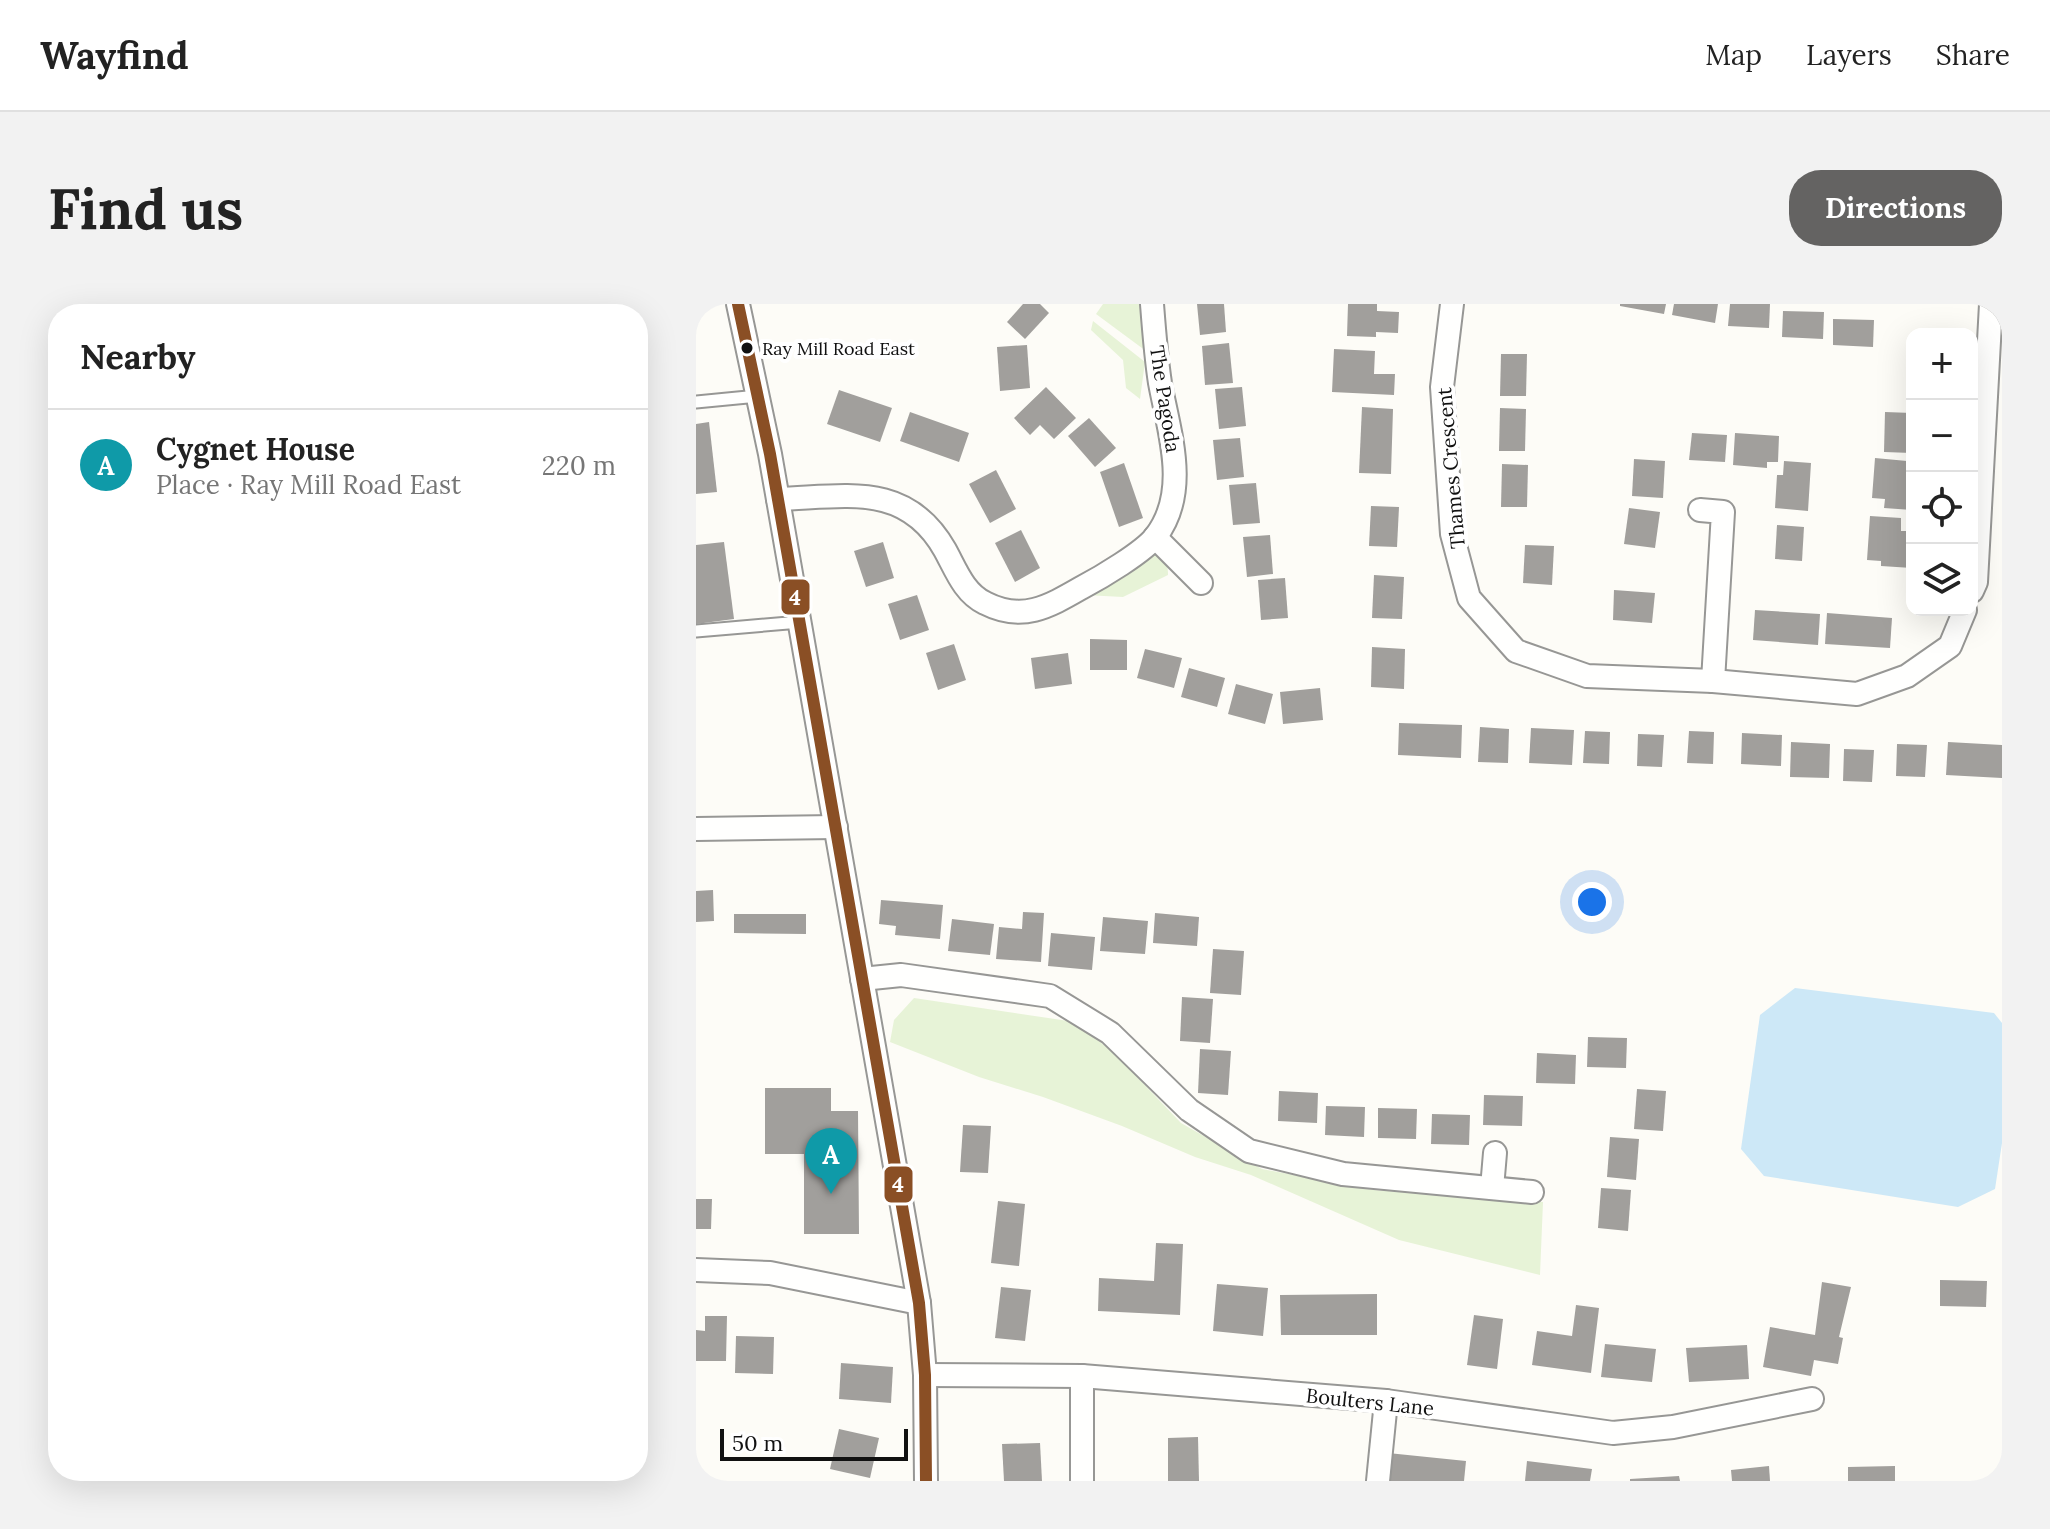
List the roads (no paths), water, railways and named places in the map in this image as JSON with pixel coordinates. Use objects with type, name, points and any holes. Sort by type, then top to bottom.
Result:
[{"type":"street","points":[[738,304],[778,499],[919,1303],[925,1375],[926,1481]]},
{"type":"street","name":"The Pagoda","points":[[778,499],[873,497],[891,501],[920,518],[933,532],[960,579],[980,601],[1007,611],[1032,611],[1058,601],[1144,548],[1164,523],[1171,505],[1175,471],[1171,430],[1160,382],[1152,304]]},
{"type":"street","name":"Thames Crescent","points":[[1452,304],[1442,387],[1452,534],[1469,598],[1516,651],[1587,676],[1713,681],[1857,694],[1907,676],[1950,646],[1962,616]]},
{"type":"street","points":[[1978,545],[1991,304]]},
{"type":"street","points":[[1700,510],[1724,502],[1713,681]]},
{"type":"street","points":[[1155,537],[1201,583]]},
{"type":"street","points":[[696,829],[836,827]]},
{"type":"street","points":[[862,979],[901,975],[1050,996],[1110,1033],[1189,1110],[1249,1151],[1343,1174],[1532,1192]]},
{"type":"street","points":[[1492,1188],[1495,1153]]},
{"type":"street","points":[[696,1270],[770,1273],[919,1303]]},
{"type":"street","name":"Boulters Lane","points":[[925,1375],[1082,1376],[1386,1401],[1613,1433],[1673,1427],[1812,1399]]},
{"type":"street","points":[[1082,1376],[1082,1481]]},
{"type":"street","points":[[1378,1481],[1386,1401]]},
{"type":"lane","points":[[696,402],[759,396]]},
{"type":"lane","points":[[696,631],[800,622]]},
{"type":"water","points":[[1795,988],[1994,1013],[2002,1023],[2002,1143],[1995,1189],[1958,1207],[1764,1176],[1741,1149],[1760,1015]]},
{"type":"place","name":"Ray Mill Road East","points":[[747,348]]},
{"type":"place","name":"Cygnet House","points":[[831,1194]]}]
